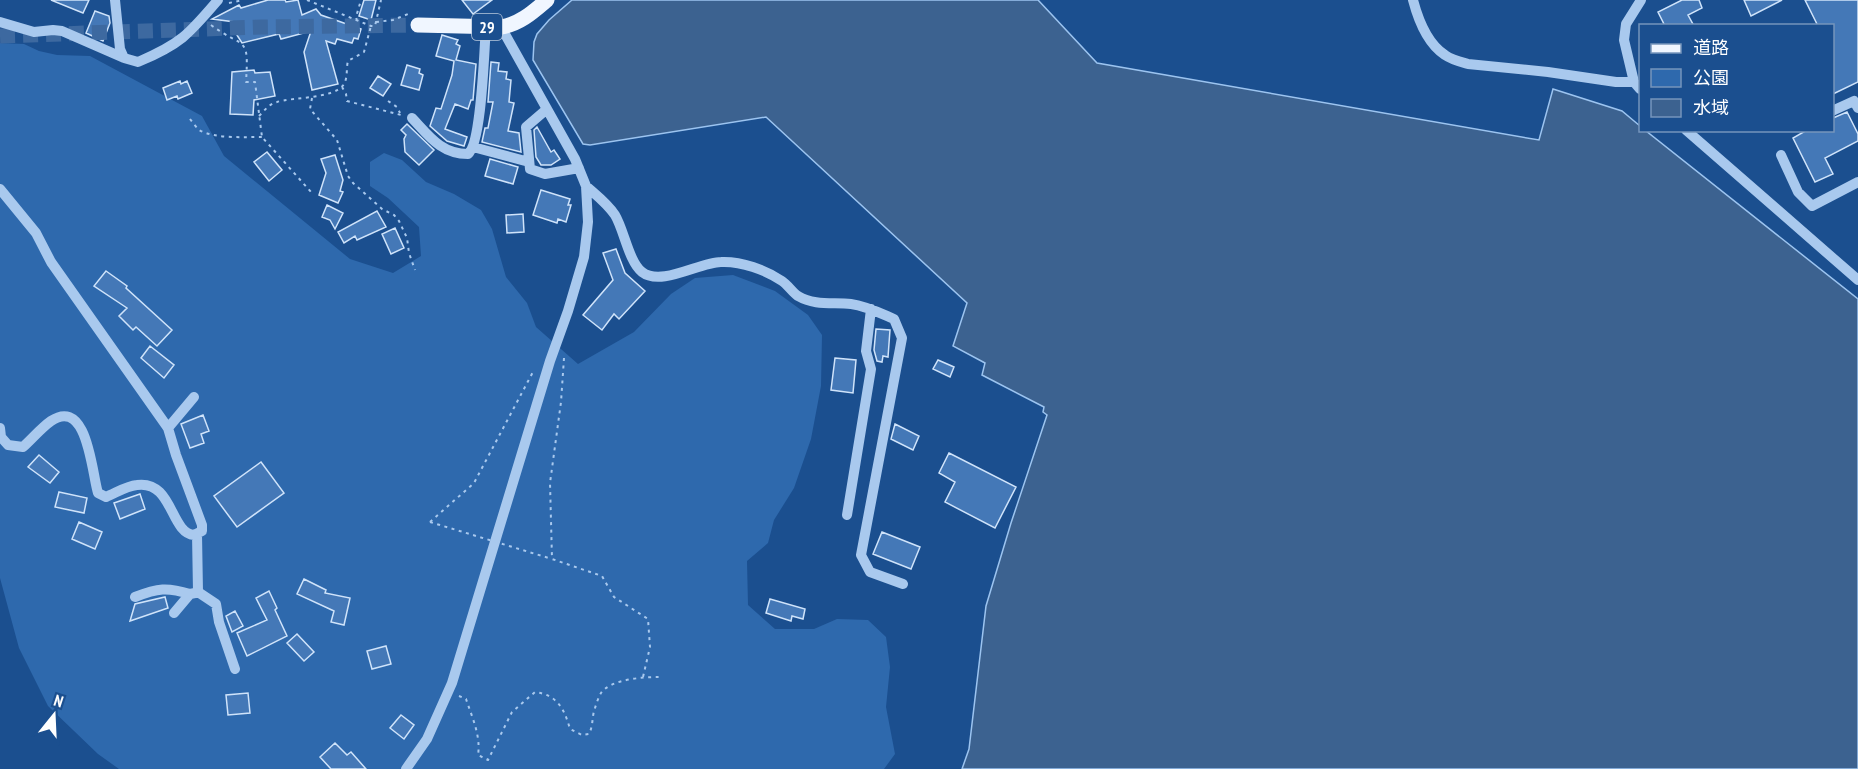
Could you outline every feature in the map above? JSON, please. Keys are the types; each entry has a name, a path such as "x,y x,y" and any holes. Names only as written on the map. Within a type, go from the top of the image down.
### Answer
{"main road":[{"name":"29","path":"418,25 494,27 510,25 525,18 546,0"}],"street":[{"path":"115,0 120,49 124,58"},
{"path":"1413,0 1423,28 1435,47 1444,55 1456,60 1468,64 1548,72 1637,85 1624,40 1631,15 1641,0"},
{"path":"0,22 34,32 62,31 138,62 176,45 221,3"},
{"path":"406,769 427,739 448,691 584,257 588,222 586,186 579,168 547,109 494,27"},
{"path":"412,118 442,149 458,154 468,154 473,147 477,132 494,27"},
{"path":"1834,111 1854,101 1858,108"},
{"path":"547,109 526,127 530,169 545,174 579,168"},
{"path":"1688,132 1858,280"},
{"path":"473,147 529,162"},
{"path":"1781,155 1798,192 1812,206 1858,182"},
{"path":"586,186 616,216 639,269 648,275 665,276 722,262 744,265 782,281 797,296 820,304 854,304 894,319 902,338 861,555 870,572 903,584"},
{"path":"0,189 36,233 51,262 168,428 202,525 202,531 198,534 194,593 174,613"},
{"path":"847,515 871,369 866,351 871,309"},
{"path":"168,428 194,398"},
{"path":"0,428 1,437 8,445 23,447 50,422 59,417 69,418 78,424 85,434 98,493 106,497 127,487 143,484 150,486 162,493 183,531 198,534"},
{"path":"135,597 153,589 172,588 194,593 216,604 219,622 235,669"}],"path":[{"path":"221,3 243,0"},
{"path":"307,0 371,26 375,26 381,0"},
{"path":"357,21 362,0"},
{"path":"210,25 242,42 248,55 246,82 255,82 262,137 311,192"},
{"path":"259,116 268,106 278,101 312,98 342,87 348,61 364,52 371,26"},
{"path":"342,87 347,101 402,115 397,107 388,101"},
{"path":"312,98 310,109 336,140 348,176 382,209 399,220 407,238 415,270"},
{"path":"190,119 198,129 204,132 230,137 262,137"},
{"path":"552,559 550,483 561,402 564,356"},
{"path":"538,363 474,483 430,522 602,576 614,597 648,619 650,647 644,677"},
{"path":"448,691 466,699 473,725 478,732 478,755 488,760 512,712 535,692 552,697 562,706 570,729 582,735 589,734 600,694 610,684 644,677 659,677"}],"green space":[{"path":"0,43 24,44 39,51 57,55 90,56 202,116 224,156 350,259 393,273 421,256 419,227 388,198 370,186 370,162 384,153 402,160 426,182 454,194 481,210 492,229 506,277 527,303 536,327 578,364 634,332 671,294 695,278 733,275 775,291 808,315 822,335 821,386 811,439 794,488 774,520 768,543 747,561 748,605 775,629 814,629 837,619 868,620 886,637 890,667 886,707 895,754 884,769 119,769 98,754 48,706 19,648 0,578"}],"water":[{"path":"572,0 1038,0 1097,63 1539,140 1553,89 1622,111 1639,125 1639,132 1647,132 1858,299 1858,769 962,769 969,749 986,606 1047,415 1043,412 1044,407 982,375 985,363 953,346 967,303 766,117 590,145 583,144 533,60 537,34"}],"building":[{"path":"51,0 89,0 83,13"},
{"path":"268,0 285,0 286,2 298,0 302,15 316,9 321,15 361,29 358,39 354,38 352,43 337,39 335,44 326,41 338,84 312,90 304,52 311,31 281,39 279,34 242,43 235,32 235,22 212,19 239,5 241,8"},
{"path":"364,0 376,0 371,20 359,16"},
{"path":"462,0 492,0 473,14"},
{"path":"1682,0 1699,0 1702,8 1688,15 1693,24 1664,24 1658,12"},
{"path":"1744,0 1782,0 1751,16"},
{"path":"1805,0 1858,0 1858,82 1834,94 1834,24 1817,24"},
{"path":"95,11 109,16 110,23 103,41 86,33"},
{"path":"442,35 458,40 456,44 460,46 456,60 476,64 473,100 468,109 455,104 445,129 467,137 464,146 447,141 430,126 436,108 441,109 454,61 436,56"},
{"path":"491,62 499,63 498,71 507,72 506,79 511,80 509,102 514,103 508,131 519,133 521,152 482,142 485,128 488,128 493,102 488,102"},
{"path":"407,65 420,69 419,73 423,75 419,90 401,85"},
{"path":"254,70 255,73 270,72 275,96 254,100 253,115 230,114 232,72"},
{"path":"378,76 391,84 383,96 370,88"},
{"path":"180,81 181,84 187,81 192,93 178,99 177,96 167,100 163,88"},
{"path":"1847,112 1858,134 1858,141 1825,158 1833,174 1815,182 1793,138 1804,132 1834,132 1834,118"},
{"path":"407,124 434,150 419,165 405,152 406,135 401,130"},
{"path":"537,127 551,152 554,150 560,159 551,165 541,165 536,157 534,130"},
{"path":"267,152 282,170 269,181 254,162"},
{"path":"335,155 343,180 340,191 343,192 338,203 319,195 326,173 321,159"},
{"path":"490,159 518,167 513,184 485,176"},
{"path":"541,190 570,199 568,205 571,205 566,222 558,219 557,223 533,215"},
{"path":"327,205 343,213 335,229 330,220 322,217"},
{"path":"377,211 386,227 357,240 355,236 344,243 338,232"},
{"path":"523,214 524,232 507,233 506,215"},
{"path":"395,228 404,248 391,254 382,234"},
{"path":"616,249 625,273 645,291 619,319 614,314 602,330 583,315 613,280 603,253"},
{"path":"106,271 127,286 126,288 172,330 157,346 136,327 133,330 119,316 127,308 94,286"},
{"path":"876,329 890,330 888,357 883,356 882,362 877,361 874,350"},
{"path":"150,346 174,365 164,378 141,358"},
{"path":"835,358 856,360 853,393 831,390"},
{"path":"938,360 954,367 950,377 933,369"},
{"path":"203,415 209,431 201,434 204,443 190,448 181,424"},
{"path":"895,424 919,436 913,450 891,439"},
{"path":"949,453 1016,487 995,528 945,502 955,482 939,473"},
{"path":"39,455 59,472 50,483 28,467"},
{"path":"261,462 284,493 237,527 214,496"},
{"path":"59,492 87,498 84,513 55,507"},
{"path":"140,494 145,509 120,519 114,503"},
{"path":"79,522 102,532 95,549 72,539"},
{"path":"882,532 920,547 911,569 873,554"},
{"path":"304,579 326,590 325,593 350,598 344,625 331,622 334,611 297,594"},
{"path":"269,591 287,636 247,656 237,633 267,620 256,598"},
{"path":"165,597 168,608 130,621 135,604"},
{"path":"770,599 805,609 803,619 792,616 791,621 766,613"},
{"path":"235,611 243,626 232,632 226,616"},
{"path":"297,634 314,652 304,661 287,643"},
{"path":"386,646 391,664 372,669 367,651"},
{"path":"248,693 250,713 228,715 226,695"},
{"path":"401,715 414,725 404,739 390,728"},
{"path":"335,743 347,755 351,752 366,769 331,769 320,757"}],"tunnel":[{"path":"0,36 262,27 418,25"}]}
